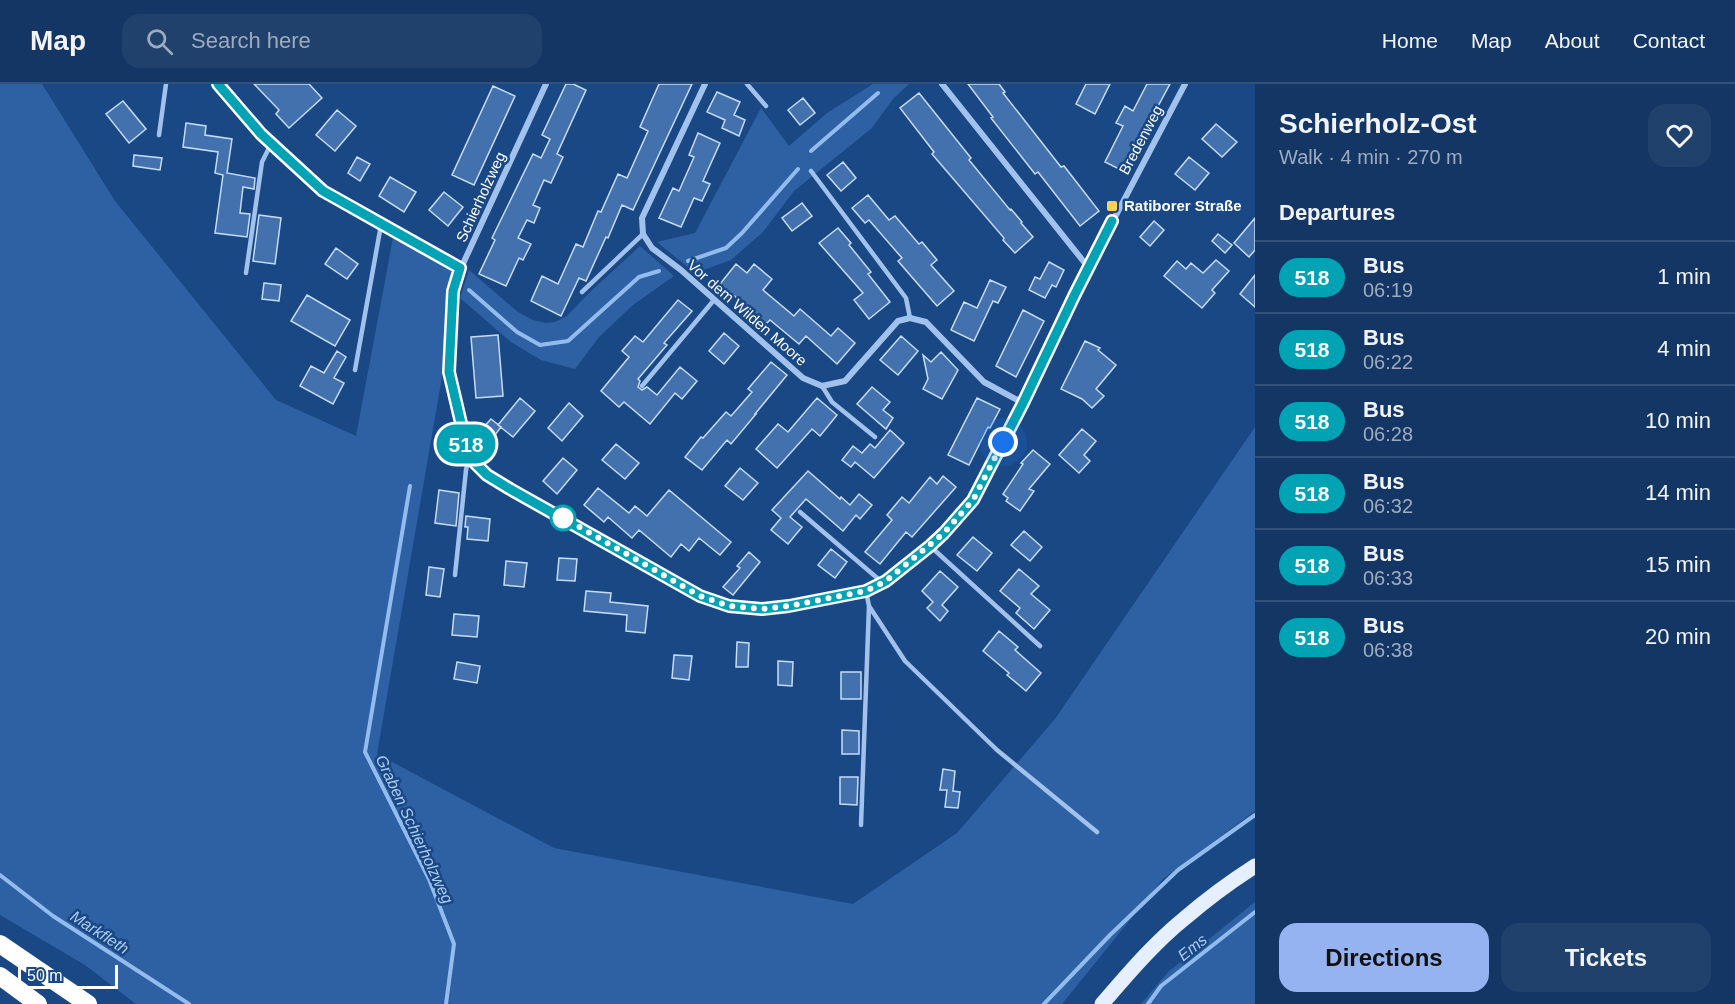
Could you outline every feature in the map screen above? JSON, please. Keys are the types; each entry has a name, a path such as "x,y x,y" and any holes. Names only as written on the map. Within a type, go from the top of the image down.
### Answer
{"highway":[{"path":"0,944 88,1004"},
{"path":"0,976 38,1004"}],"main road":[{"path":"1102,1004 1140,961 1183,919 1222,887 1255,866"}],"street":[{"path":"218,84 261,134 323,191 460,268"},
{"name":"Schierholzweg","path":"469,457 449,372 453,291 460,268 546,84"},
{"path":"643,234 642,218 705,84"},
{"path":"942,84 1088,267"},
{"name":"Bredenweg","path":"866,591 883,582 930,546 973,500 1023,403 1088,267 1185,84"},
{"name":"Vor dem Wilden Moore","path":"643,234 652,248 803,378 822,386"},
{"path":"822,386 845,381 898,321 910,318 926,322 984,382 1023,403"},
{"path":"469,457 487,475 700,596 729,606 762,609 866,591"}],"lane":[{"path":"159,135 166,84"},
{"path":"747,84 766,106"},
{"path":"246,273 262,162 271,144"},
{"path":"811,171 906,298 910,318"},
{"path":"355,370 381,225"},
{"path":"582,292 643,234"},
{"path":"642,386 714,300"},
{"path":"822,386 832,402 875,437"},
{"path":"455,575 469,457"},
{"path":"800,513 883,582"},
{"path":"930,546 1040,646"},
{"path":"861,825 869,606 866,591"},
{"path":"869,606 904,661 997,750 1097,832"}],"shaded area":[{"path":"0,84 42,84 115,201 276,400 356,436 393,238 456,271 448,290 443,371 377,754 554,848 853,904 957,833 1055,719 1255,427 1255,811 1163,879 1062,1004 136,1004 85,965 0,915"},
{"path":"873,84 909,84 893,99 872,128 794,191 763,232 731,260 695,273 657,242 695,233 761,108 789,146 827,113"},
{"path":"640,246 674,276 633,305 599,337 575,369 541,360 511,342 460,298 469,270 518,312 533,320 546,323 555,322 567,316"},
{"path":"1255,902 1255,1004 1141,1004 1168,972"}],"building":[{"path":"254,84 309,84 322,98 289,128 276,114 279,110"},
{"path":"566,84 573,84 586,90 557,154 563,157 551,183 544,180 533,205 540,208 534,223 527,220 518,238 531,244 523,260 519,258 506,286 479,274 495,240 492,238 533,154 541,158 550,139 542,135"},
{"path":"659,84 692,84 633,210 622,205 586,281 579,278 561,316 531,301 542,276 558,284 576,244 583,247 598,211 601,212 618,174 627,178 648,131 640,127"},
{"path":"968,84 999,84 1005,92 1003,93 1061,167 1064,166 1099,211 1080,226 1038,172 1035,174 991,118 993,117"},
{"path":"1086,84 1110,84 1095,114 1076,104"},
{"path":"1147,84 1170,84 1123,171 1105,162 1123,126 1116,123 1125,106 1133,111"},
{"path":"493,86 515,96 474,185 452,175"},
{"path":"717,92 740,102 734,115 745,120 739,136 722,128 725,120 707,112"},
{"path":"919,93 971,158 969,160 1033,237 1015,253 932,154 934,152 900,108"},
{"path":"803,98 815,113 800,125 788,110"},
{"path":"123,101 146,129 129,143 106,114"},
{"path":"337,110 356,126 335,151 316,135"},
{"path":"186,123 206,126 205,135 232,139 227,173 255,178 254,189 243,187 240,213 250,214 247,237 215,233 223,175 215,173 218,152 183,147"},
{"path":"1216,124 1237,142 1222,157 1202,139"},
{"path":"698,133 720,143 703,181 710,184 702,201 694,198 681,227 659,218 673,188 679,191 694,157 689,155"},
{"path":"134,155 162,158 160,170 133,166"},
{"path":"357,157 370,164 360,181 348,173"},
{"path":"1189,157 1209,173 1195,190 1175,174"},
{"path":"843,162 856,178 841,191 827,175"},
{"path":"390,177 416,192 404,212 379,196"},
{"path":"444,192 463,207 448,226 429,210"},
{"path":"868,195 889,220 895,216 919,244 922,242 937,260 931,265 954,291 937,306 898,261 902,258 869,220 865,223 852,208"},
{"path":"802,203 812,216 792,231 782,218"},
{"path":"259,215 281,218 275,264 253,261"},
{"path":"1255,218 1255,250 1249,257 1234,243"},
{"path":"1154,221 1164,230 1150,246 1140,237"},
{"path":"838,228 851,243 849,245 871,272 868,274 890,302 869,319 854,300 863,293 819,243"},
{"path":"1218,234 1232,245 1225,253 1212,241"},
{"path":"336,248 358,264 347,279 325,264"},
{"path":"1216,260 1229,271 1212,290 1215,293 1202,308 1164,276 1177,261 1186,269 1191,263 1203,273"},
{"path":"1049,262 1064,270 1056,287 1052,285 1045,298 1029,290 1035,277 1040,279"},
{"path":"736,264 747,273 754,264 772,279 763,290 794,316 800,309 831,336 838,328 855,343 837,364 806,336 799,344 770,320 763,327 745,312 749,308 720,284"},
{"path":"1255,275 1255,307 1240,294"},
{"path":"990,280 1006,287 998,303 993,301 974,341 951,330 964,302 977,308"},
{"path":"264,283 281,285 279,301 262,299"},
{"path":"307,295 350,320 335,346 291,321"},
{"path":"678,300 692,311 664,343 667,345 638,379 640,381 638,387 642,390 647,387 657,395 680,367 697,381 682,399 675,393 650,424 624,402 619,407 601,391 629,357 622,351 635,336 643,342"},
{"path":"1023,310 1044,321 1016,377 996,366"},
{"path":"724,333 739,346 724,364 709,351"},
{"path":"498,335 503,396 476,398 471,337"},
{"path":"901,336 918,351 898,375 880,360"},
{"path":"1085,341 1100,348 1098,350 1116,365 1096,389 1104,396 1092,408 1082,399 1061,389"},
{"path":"337,351 346,357 334,378 344,383 333,404 300,386 311,366 324,373"},
{"path":"941,352 958,370 942,399 923,389 928,379 923,355 931,362"},
{"path":"771,362 787,375 731,444 727,440 702,470 685,457 726,412 731,416 752,392 748,389"},
{"path":"872,387 890,402 883,410 893,418 886,429 857,404"},
{"path":"520,398 535,411 513,437 498,425"},
{"path":"817,398 837,415 820,436 812,429 777,468 756,449 778,424 788,432"},
{"path":"977,398 1000,409 969,465 948,455"},
{"path":"569,403 583,416 562,441 548,428"},
{"path":"491,419 501,427 492,439 481,430"},
{"path":"1082,429 1096,441 1084,455 1090,461 1079,473 1059,455"},
{"path":"890,430 904,443 874,478 855,462 851,467 842,460 853,446 862,453 870,444 875,448"},
{"path":"616,444 639,463 625,479 602,460"},
{"path":"1033,450 1050,464 1029,489 1034,491 1020,511 1006,501 1008,498 1003,494 1023,464 1021,463"},
{"path":"563,458 577,470 557,494 543,481"},
{"path":"740,468 758,483 743,500 725,486"},
{"path":"808,471 850,505 859,494 872,505 860,519 856,515 843,531 806,499 790,517 802,527 788,544 771,530 781,518 772,510"},
{"path":"943,476 956,487 912,537 906,532 880,564 865,552 892,520 887,515 902,497 909,503 930,477 937,484"},
{"path":"598,488 629,513 635,506 647,516 669,490 731,542 720,555 699,538 689,551 681,544 671,557 639,530 632,538 608,517 604,522 584,505"},
{"path":"439,490 459,493 456,526 435,523"},
{"path":"466,516 490,519 488,541 467,539"},
{"path":"1024,531 1042,547 1030,561 1011,545"},
{"path":"973,537 992,553 977,571 957,555"},
{"path":"831,549 847,562 835,578 818,565"},
{"path":"749,552 760,562 733,595 723,587 740,568 737,566"},
{"path":"559,558 577,559 575,581 557,580"},
{"path":"506,561 527,563 524,587 504,585"},
{"path":"429,567 444,569 440,597 426,595"},
{"path":"1019,569 1039,586 1031,594 1050,610 1034,629 1016,613 1020,608 1000,591"},
{"path":"940,571 958,587 942,605 948,611 940,621 927,608 933,602 922,591"},
{"path":"586,591 611,593 610,602 648,606 645,633 626,631 627,615 584,611"},
{"path":"454,614 479,616 477,637 452,635"},
{"path":"999,631 1018,647 1015,650 1041,673 1026,691 983,651"},
{"path":"737,642 749,643 748,667 736,667"},
{"path":"674,655 692,656 689,680 672,678"},
{"path":"778,661 793,662 792,686 778,685"},
{"path":"457,662 480,666 477,683 454,679"},
{"path":"841,672 861,672 861,699 841,699"},
{"path":"842,730 859,731 859,754 842,754"},
{"path":"943,769 955,771 953,791 960,792 958,808 945,807 947,790 940,790"},
{"path":"840,777 858,777 857,805 840,804"}],"waterway":[{"name":"Graben Schierholzweg","path":"811,151 878,93"},
{"name":"Graben Schierholzweg","path":"688,261 726,248 798,169"},
{"name":"Graben Schierholzweg","path":"469,290 517,332 540,345 568,341 639,277 659,271"},
{"name":"Graben Schierholzweg","path":"410,486 365,752 429,879 454,944 446,1004"},
{"path":"1044,1004 1110,935 1178,870 1255,815"},
{"name":"Markfleth","path":"0,875 53,916 189,1004"},
{"name":"Ems","path":"1148,1004 1161,986 1255,912"}],"bus line":[{"name":"518","path":"218,84 261,134 323,191 460,268 453,291 449,372 469,457 487,475 510,489 700,596 729,606 762,609 866,591 886,581 944,533 973,500 1112,221"}],"place":[{"name":"Ratiborer Straße","path":"1112,206"}],"route":[{"path":"563,518 700,596 729,606 762,609 789,606 866,591 886,581 944,533 973,500 1003,442"}]}
